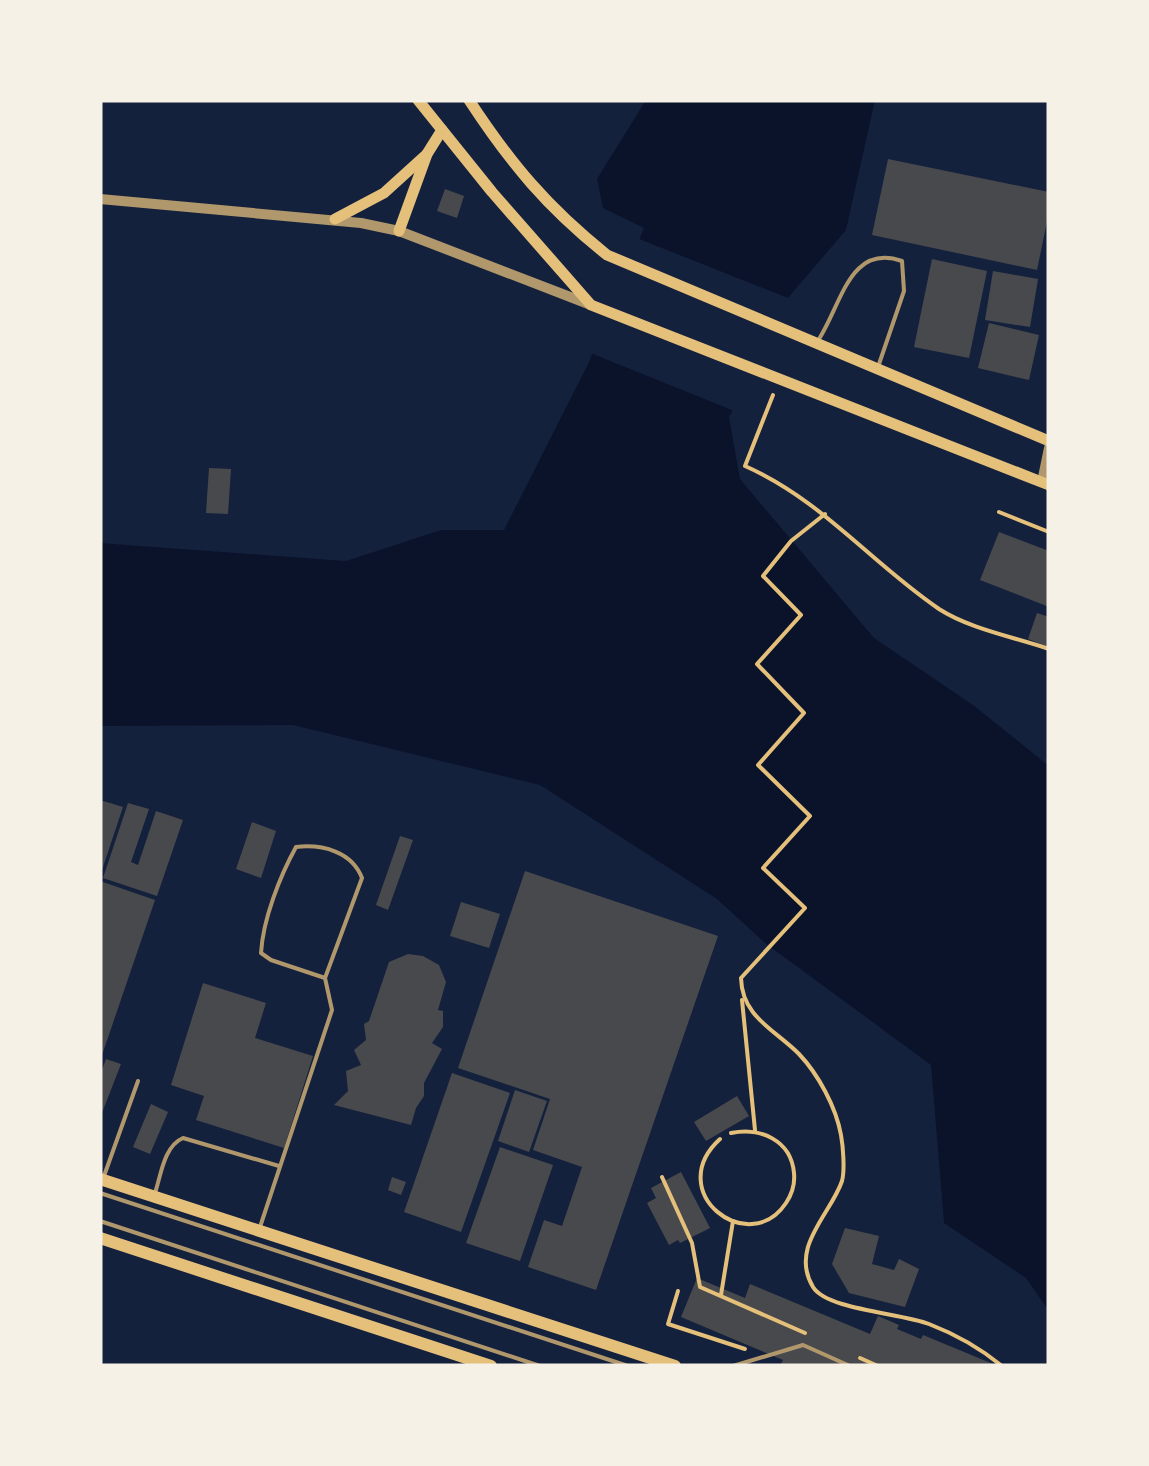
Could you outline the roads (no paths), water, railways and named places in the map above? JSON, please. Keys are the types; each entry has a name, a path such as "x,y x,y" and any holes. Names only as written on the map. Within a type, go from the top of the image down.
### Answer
{"main road":[{"path":"418,100 492,192 595,307 1046,484"},
{"path":"470,100 534,190 607,254 1049,444"},
{"path":"399,231 428,154 442,130"},
{"path":"335,219 384,193 428,154"},
{"path":"101,1184 154,1197 674,1366"},
{"path":"100,1238 491,1366"}],"street":[{"path":"100,199 335,219 399,231 595,307"},
{"path":"1046,484 1049,444"}],"lane":[{"path":"817,343 854,274 868,258 885,255 902,261 904,291 877,369"},
{"path":"258,1232 332,1010 325,978 362,878 357,864 340,854 315,845 296,847 267,924 261,953 325,978"},
{"path":"138,1081 101,1184 628,1366"},
{"path":"154,1197 169,1149 182,1138 279,1166"},
{"path":"100,1221 540,1366"},
{"path":"734,1366 803,1345 850,1366"}],"water":[{"path":"646,100 875,100 846,230 787,299 729,417 740,479 874,638 973,705 1049,766 1049,1311 1026,1278 944,1223 931,1065 765,943 717,899 540,785 293,725 100,726 100,543 346,561 441,530 504,530 588,364 644,228 603,208 597,179"}]}
